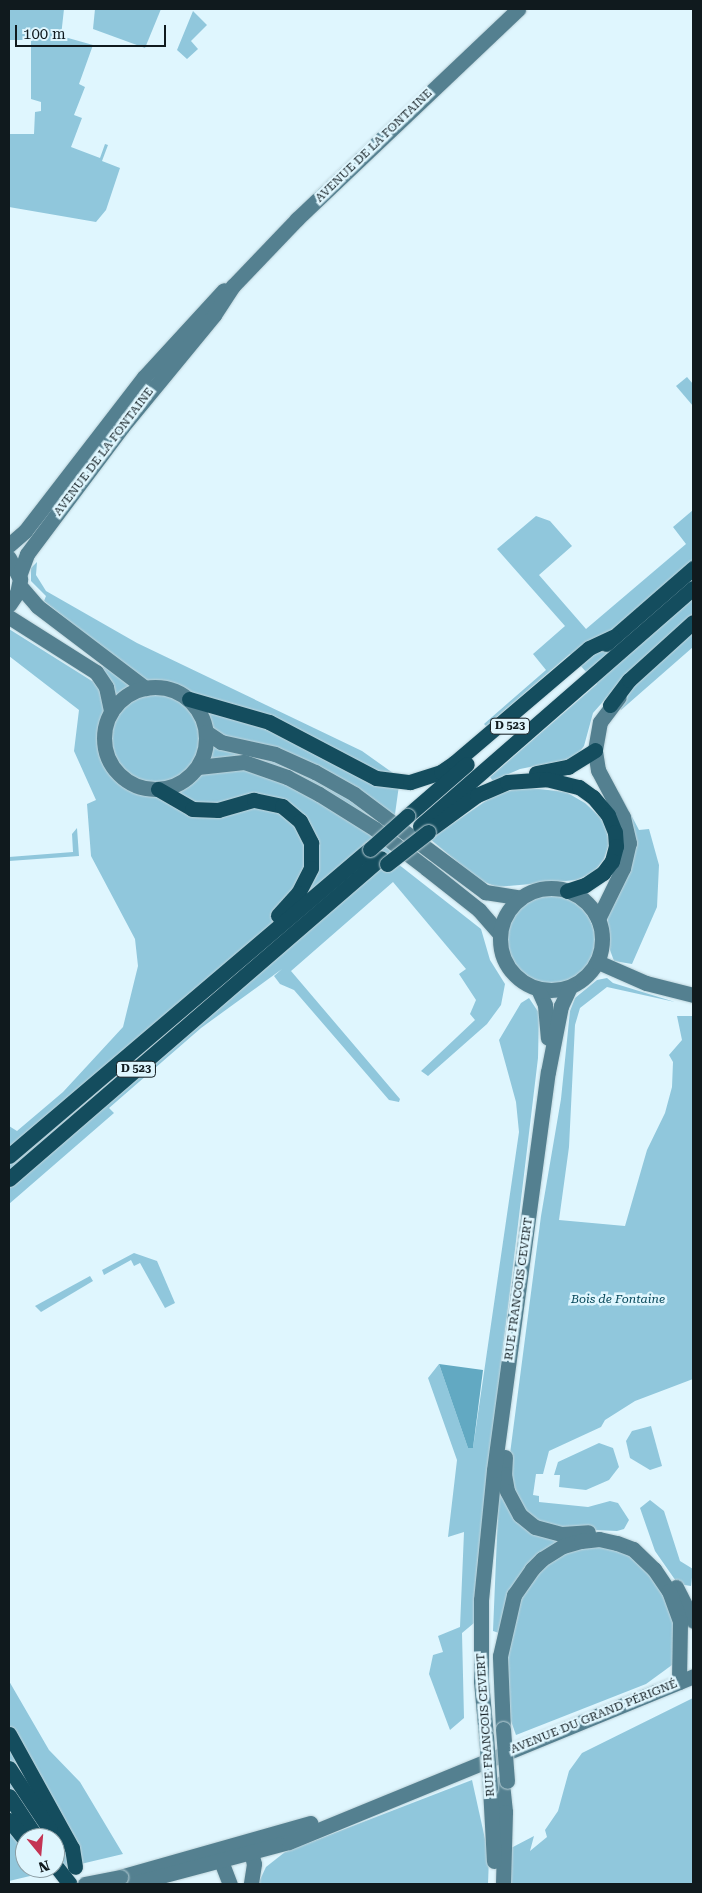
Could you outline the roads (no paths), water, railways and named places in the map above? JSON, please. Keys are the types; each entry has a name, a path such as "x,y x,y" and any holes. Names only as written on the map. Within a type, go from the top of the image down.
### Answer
{"highway":[{"name":"D 523","path":"9,1179 358,879 379,857 407,816 693,568"},
{"name":"D 523","path":"424,829 693,588"},
{"path":"610,705 629,680 693,622"},
{"path":"188,699 269,722 376,778 410,782 441,772 454,763 589,648 613,637"},
{"path":"379,857 493,786 521,779 531,774 568,767 595,750"},
{"path":"521,779 546,779 579,787 593,797 608,815 615,832 612,860 603,873 585,885 567,891"},
{"path":"158,789 192,809 204,811 218,810 254,800 269,802 292,812 307,831 312,856 305,882 233,963"},
{"name":"D 523","path":"9,1156 233,963 379,857"},
{"path":"9,1734 72,1848 75,1867"},
{"path":"9,1768 87,1884"},
{"path":"9,1796 30,1828"}],"street":[{"name":"AVENUE DE LA FONTAINE","path":"9,545 25,531 144,377 206,308 233,286 297,219 518,9"},
{"name":"AVENUE DE LA FONTAINE","path":"9,606 27,554 122,427 214,315 233,286"},
{"path":"9,558 19,581 37,606 145,688"},
{"path":"9,617 96,672 106,687 111,711 104,742 116,771 135,786 158,789 180,782 198,766 205,750 206,732 203,720 188,699 175,691 145,688 120,700 111,711"},
{"path":"598,919 623,868 629,843 623,818 598,770 595,750 600,722 610,705 693,630"},
{"path":"206,732 221,742 293,761 331,781 354,794 471,884 485,892 521,898"},
{"path":"198,766 230,760 244,762 287,777 319,794 375,828 479,910 500,934"},
{"path":"543,889 567,891 586,902 598,919 603,936 598,962 586,977 570,987 538,989 523,982 508,968 500,948 500,934 504,918 521,898 543,889"},
{"path":"598,962 646,983 693,995"},
{"name":"RUE FRANCOIS CEVERT","path":"495,1732 491,1630 491,1506 548,1072 560,1006 570,987"},
{"name":"RUE FRANCOIS CEVERT","path":"538,989 547,1018 548,1072"},
{"path":"505,1391 508,1423 504,1474 507,1491 520,1515 535,1527 553,1532 610,1534 642,1547 662,1564 693,1621"},
{"path":"500,1784 495,1732 500,1656 514,1595 532,1569 542,1559 563,1546 581,1541 617,1543 633,1550 654,1569 669,1591 680,1622 679,1682"},
{"name":"AVENUE DU GRAND PÉRIGNÉ","path":"87,1884 125,1880 221,1861 289,1842 693,1676"},
{"name":"RUE FRANCOIS CEVERT","path":"500,1784 505,1798 503,1884"},
{"name":"RUE FRANCOIS CEVERT","path":"494,1884 500,1784"},
{"name":"AVENUE DU GRAND PÉRIGNÉ","path":"125,1880 357,1813"},
{"path":"251,1852 254,1864 251,1884"},
{"path":"221,1861 230,1884"}],"park label":[{"name":"Bois de Fontaine","path":"618,1300"}]}
